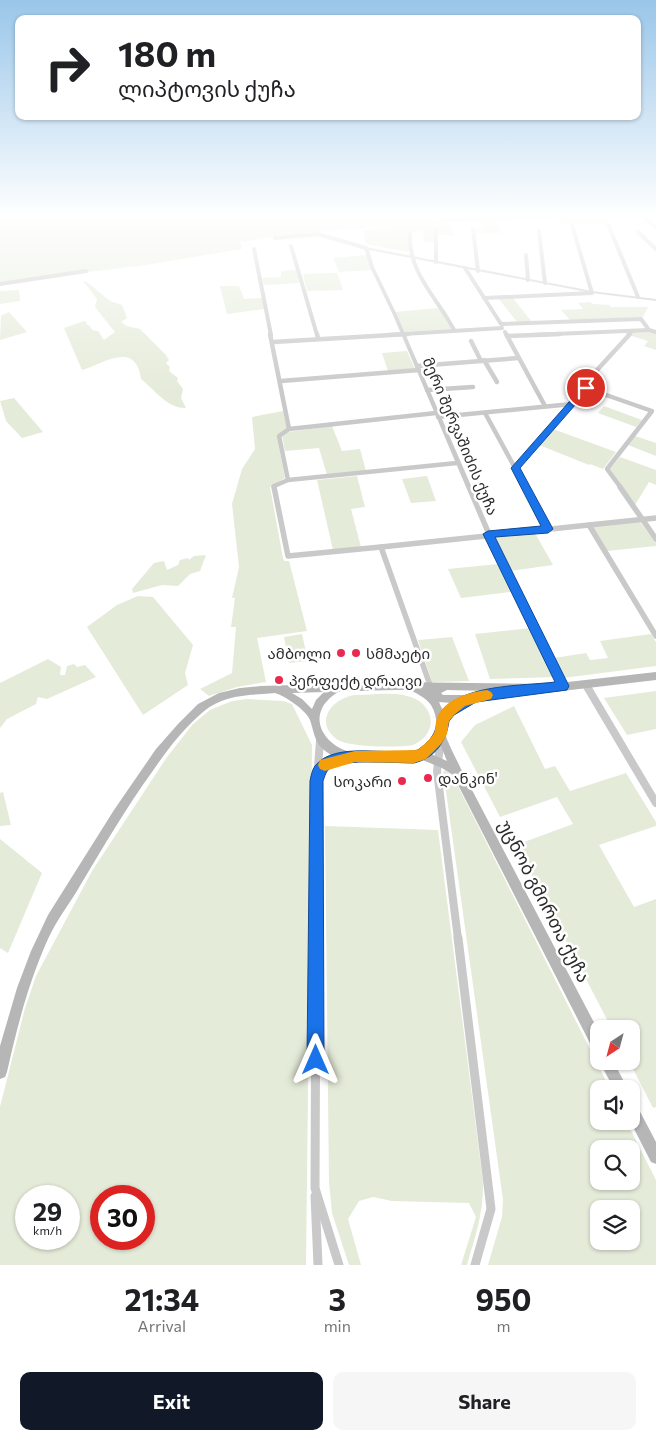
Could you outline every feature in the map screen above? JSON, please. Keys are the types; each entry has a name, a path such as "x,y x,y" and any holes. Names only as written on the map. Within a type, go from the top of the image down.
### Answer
{"main road":[{"path":"448,685 436,691 441,699 476,697 656,676"},
{"path":"264,691 342,686 408,685 549,688"},
{"path":"0,1072 15,1008 42,936 105,832 155,761 182,726 199,708 219,697 243,691 280,692 292,696 304,705 314,718 320,740 326,746 343,755 414,757 422,755 433,745 441,734 442,722 439,708 434,700 425,693 408,685"},
{"path":"314,718 320,702 326,695 342,686"},
{"path":"442,722 450,711 461,702 476,697"},
{"name":"უცნობ გმირთა ქუჩა","path":"441,734 457,772 590,1029"},
{"path":"422,755 457,772"},
{"path":"640,1126 656,1157"}],"street":[{"path":"0,284 66,274"},
{"path":"259,274 290,430"},
{"path":"299,274 318,338"},
{"name":"მერი შერვაშიძის ქუჩა","path":"375,274 418,368 488,534 563,686"},
{"path":"419,274 454,330"},
{"path":"469,274 502,326 545,406"},
{"path":"495,274 592,292 656,300"},
{"path":"528,274 528,280"},
{"path":"544,274 545,283"},
{"path":"587,274 592,292"},
{"path":"629,274 638,297"},
{"path":"484,298 591,294 592,292"},
{"path":"273,342 502,326 641,319 649,330"},
{"path":"507,336 649,330 656,332"},
{"path":"587,381 632,331"},
{"path":"471,341 497,382"},
{"path":"281,381 518,358"},
{"path":"427,390 473,387"},
{"path":"516,468 586,388 652,411 607,469 656,539"},
{"path":"288,480 279,436 290,430 572,404"},
{"path":"484,413 548,529"},
{"path":"457,463 279,482 274,486 288,556 656,518"},
{"path":"589,525 656,636"},
{"path":"381,547 430,685"},
{"path":"586,685 656,803"},
{"path":"441,734 437,762 491,1209 475,1265"},
{"path":"318,1265 315,1188 317,781 320,740"},
{"path":"317,781 322,766 355,756"},
{"path":"315,1188 339,1265"}],"green space":[{"path":"0,274 72,274 0,283"},
{"path":"281,274 298,274 299,283 264,285 262,278 281,277"},
{"path":"303,274 337,274 343,290 307,291"},
{"path":"83,281 87,282 110,301 122,305 127,318 121,322 127,326 140,329 166,355 169,360 166,363 170,367 169,371 178,378 177,381 183,389 181,398 186,408 173,405 162,398 141,379 138,367 133,360 126,357 109,359 82,370 64,328 84,321 87,322 86,324 92,330 98,331 104,340 115,332 95,307 97,299"},
{"path":"220,286 239,286 244,299 263,298 264,309 227,314"},
{"path":"19,290 20,301 0,304 0,291"},
{"path":"498,298 513,298 532,322 518,323"},
{"path":"590,302 593,304 610,305 611,307 648,307 643,317 570,320 561,310 583,309 578,303"},
{"path":"439,308 451,329 403,332 395,312"},
{"path":"9,312 27,332 0,340 1,316"},
{"path":"649,331 656,333 656,350 644,346 648,341 629,335 633,332"},
{"path":"407,351 415,369 388,371 382,353"},
{"path":"14,398 43,432 22,438 6,421 0,401"},
{"path":"604,406 642,420 636,427 598,413"},
{"path":"283,411 287,429 277,436 285,478 270,487 283,558 284,561 289,561 307,631 257,638 266,682 237,687 209,696 200,689 232,673 236,627 231,627 235,598 232,598 239,567 232,504 242,469 255,449 252,417"},
{"path":"332,426 342,451 360,449 366,471 327,475 319,448 285,451 282,435 288,432"},
{"path":"553,429 616,452 603,469 589,465 539,445"},
{"path":"635,436 656,443 656,456 628,445"},
{"path":"620,457 656,470 656,485 649,482 635,505 609,470"},
{"path":"357,476 365,507 351,509 361,547 333,550 317,480"},
{"path":"427,476 436,501 411,503 402,479"},
{"path":"640,522 656,543 656,546 607,551 593,527"},
{"path":"535,533 553,565 510,571 492,536"},
{"path":"206,555 200,571 190,574 178,586 162,585 133,593 132,589 154,563 164,561 167,570 178,565 180,560 188,558 189,560 194,556"},
{"path":"498,564 511,592 461,598 448,569"},
{"path":"138,596 153,597 193,645 185,673 188,685 143,715 87,627 117,605"},
{"path":"530,628 555,677 490,679 475,634"},
{"path":"302,634 308,661 289,663 284,637"},
{"path":"651,634 656,642 656,666 563,678 554,658 586,653 590,660 608,658 600,641"},
{"path":"452,637 469,681 432,682 418,640"},
{"path":"48,659 61,667 60,675 65,675 67,666 74,664 77,667 85,665 96,677 47,699 38,697 36,704 7,719 0,728 0,683"},
{"path":"656,691 656,729 627,735 604,698"},
{"path":"395,694 414,698 422,703 428,711 431,723 430,728 425,737 413,745 406,746 363,745 338,740 327,726 326,719 328,713 338,701 354,695"},
{"path":"247,699 283,701 292,704 312,745 306,1265 0,1265 0,1107 25,1008 36,976 92,871 167,757 193,724 210,710 232,701"},
{"path":"514,706 545,769 555,766 570,791 626,773 656,822 656,826 599,845 634,907 656,899 656,1107 653,1108 634,1070 640,1070 640,1020 607,1020 516,845 573,824 557,797 500,817 461,742 475,725"},
{"path":"445,770 453,776 590,1049 590,1070 600,1070 605,1080 590,1080 590,1130 631,1130 636,1140 590,1140 590,1190 640,1190 640,1149 656,1180 656,1265 488,1265 502,1217 503,1200 443,772"},
{"path":"3,792 11,825 0,826 0,793"},
{"path":"325,826 438,830 483,1182 480,1214 467,1265 461,1265 476,1217 469,1203 392,1201 373,1197 359,1201 348,1219 361,1265 349,1265 332,1213 329,1182"},
{"path":"0,839 42,873 8,953 0,948"}],"slow traffic":[{"path":"325,765 355,756 414,757 422,755 438,739 441,734 443,719 450,711 461,702 487,695"}],"place":[{"name":"ამბოლი","path":"341,653"},
{"name":"სმმაეტი","path":"356,653"},
{"name":"პერფექტ დრაივი","path":"279,680"},
{"name":"დანკინ'","path":"428,778"},
{"name":"სოკარი","path":"402,781"}],"route":[{"path":"316,1060 317,781 319,771 322,766 328,763 355,756 414,757 422,755 429,750 441,734 443,719 465,700 563,686 488,534 548,529 516,468 586,388"}]}
